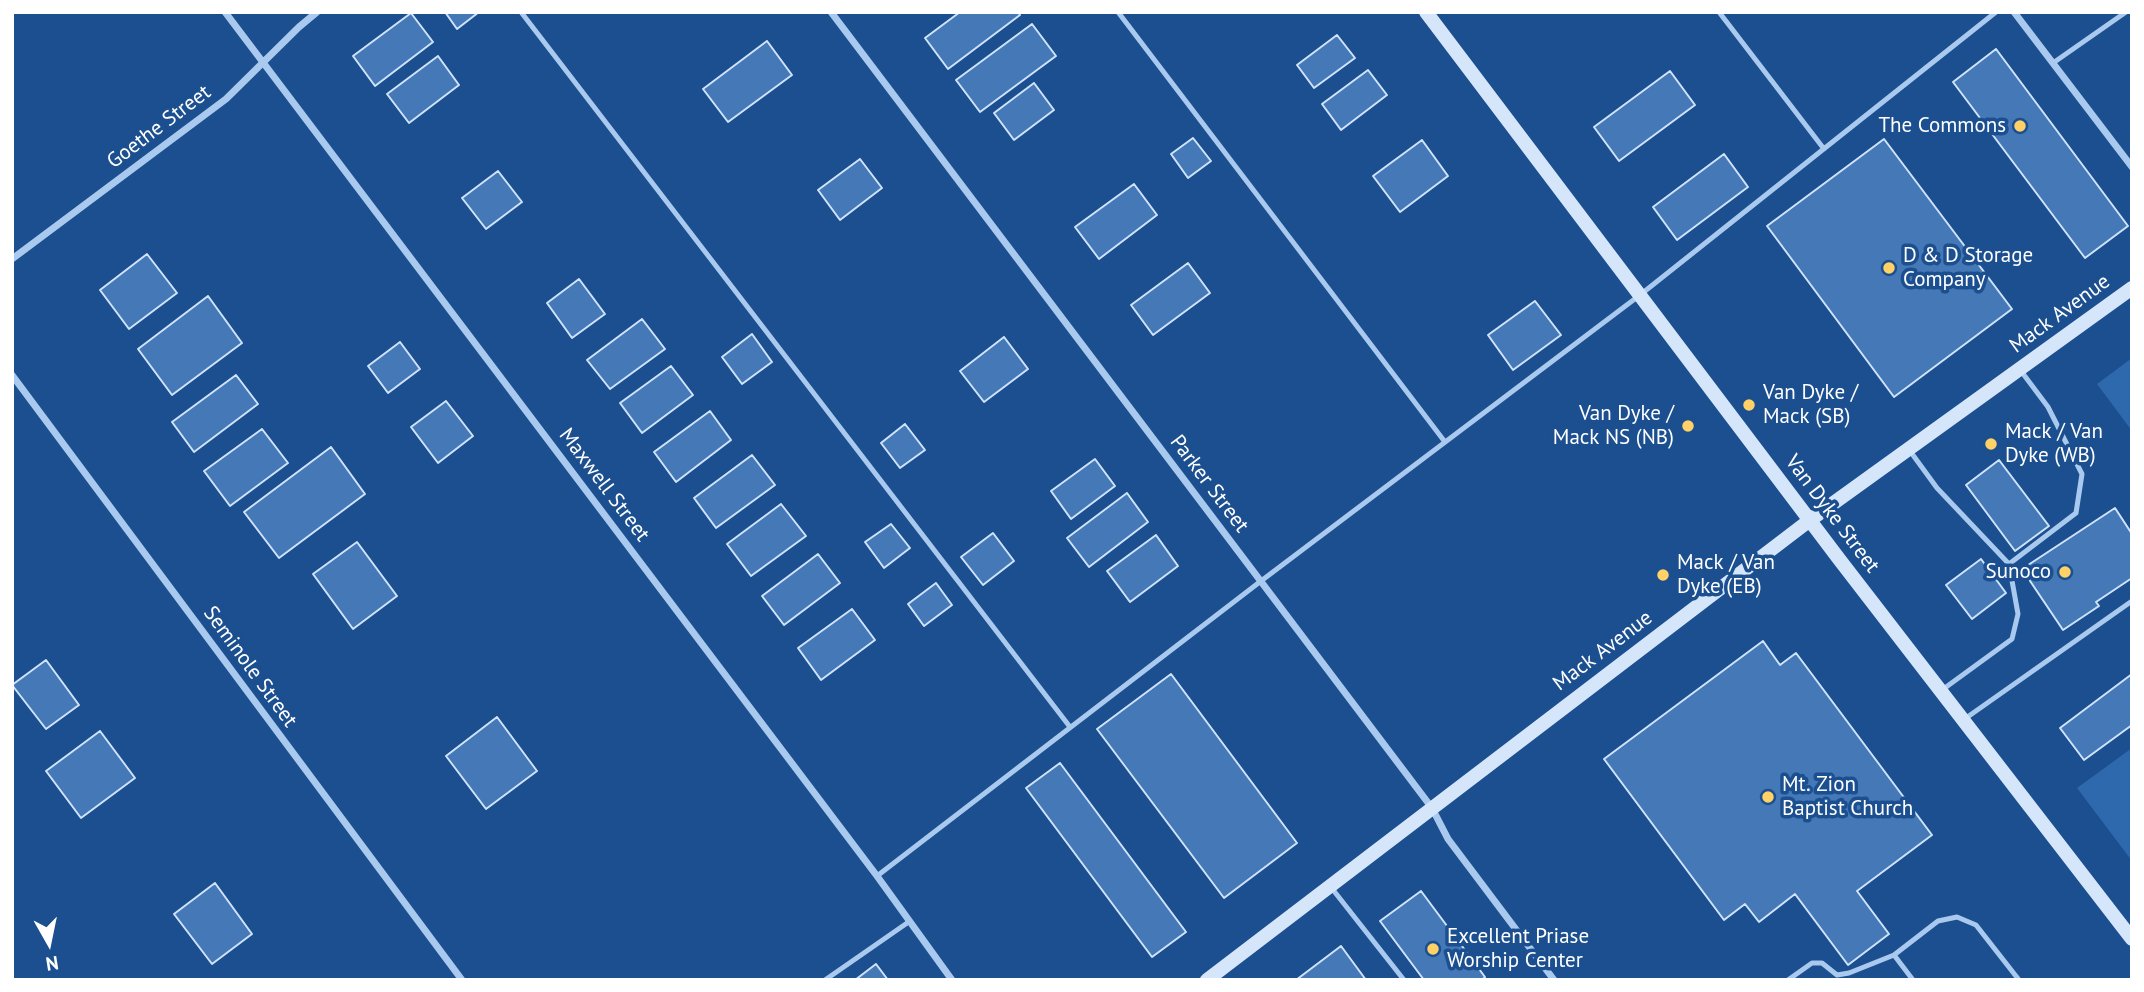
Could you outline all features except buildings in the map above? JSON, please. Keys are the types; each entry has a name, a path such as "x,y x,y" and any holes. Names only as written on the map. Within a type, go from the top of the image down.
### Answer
{"main road":[{"name":"Van Dyke Street","path":"1426,12 1810,520 2132,939"},
{"name":"Mack Avenue","path":"1207,980 1810,520 2132,288"}],"street":[{"name":"Maxwell Street","path":"225,12 877,876 952,980"},
{"name":"Goethe Street","path":"12,259 226,99 317,12"},
{"name":"Parker Street","path":"831,12 1432,807 1448,839 1554,980"},
{"path":"2014,12 2132,167"},
{"name":"Seminole Street","path":"12,374 462,980"}],"lane":[{"path":"521,12 1070,727"},
{"path":"1118,12 1445,442"},
{"path":"1719,12 1824,149"},
{"path":"877,876 1640,295 1996,12"},
{"path":"2053,64 2126,12"},
{"path":"2009,564 2076,513 2082,474 2048,407 2020,369"},
{"path":"1909,449 1937,488 2009,564 2018,614 2012,639 1941,690"},
{"path":"1964,720 2132,601"},
{"path":"1331,886 1404,980"},
{"path":"1788,980 1812,963 1822,963 1838,975 1849,973 1894,955 1938,921 1957,917 1976,925 2020,980"},
{"path":"825,980 910,921"},
{"path":"1894,955 1913,980"}],"shaded area":[{"path":"2132,358 2132,431 2097,384"},
{"path":"2132,748 2132,861 2077,788"}],"place":[{"name":"The Commons","path":"2020,126"},
{"name":"D & D Storage Company","path":"1889,268"},
{"name":"Van Dyke / Mack (SB)","path":"1749,405"},
{"name":"Van Dyke / Mack NS (NB)","path":"1688,426"},
{"name":"Mack / Van Dyke (WB)","path":"1991,444"},
{"name":"Sunoco","path":"2065,572"},
{"name":"Mack / Van Dyke (EB)","path":"1663,575"},
{"name":"Mt. Zion Baptist Church","path":"1768,797"},
{"name":"Excellent Priase Worship Center","path":"1433,949"}]}
